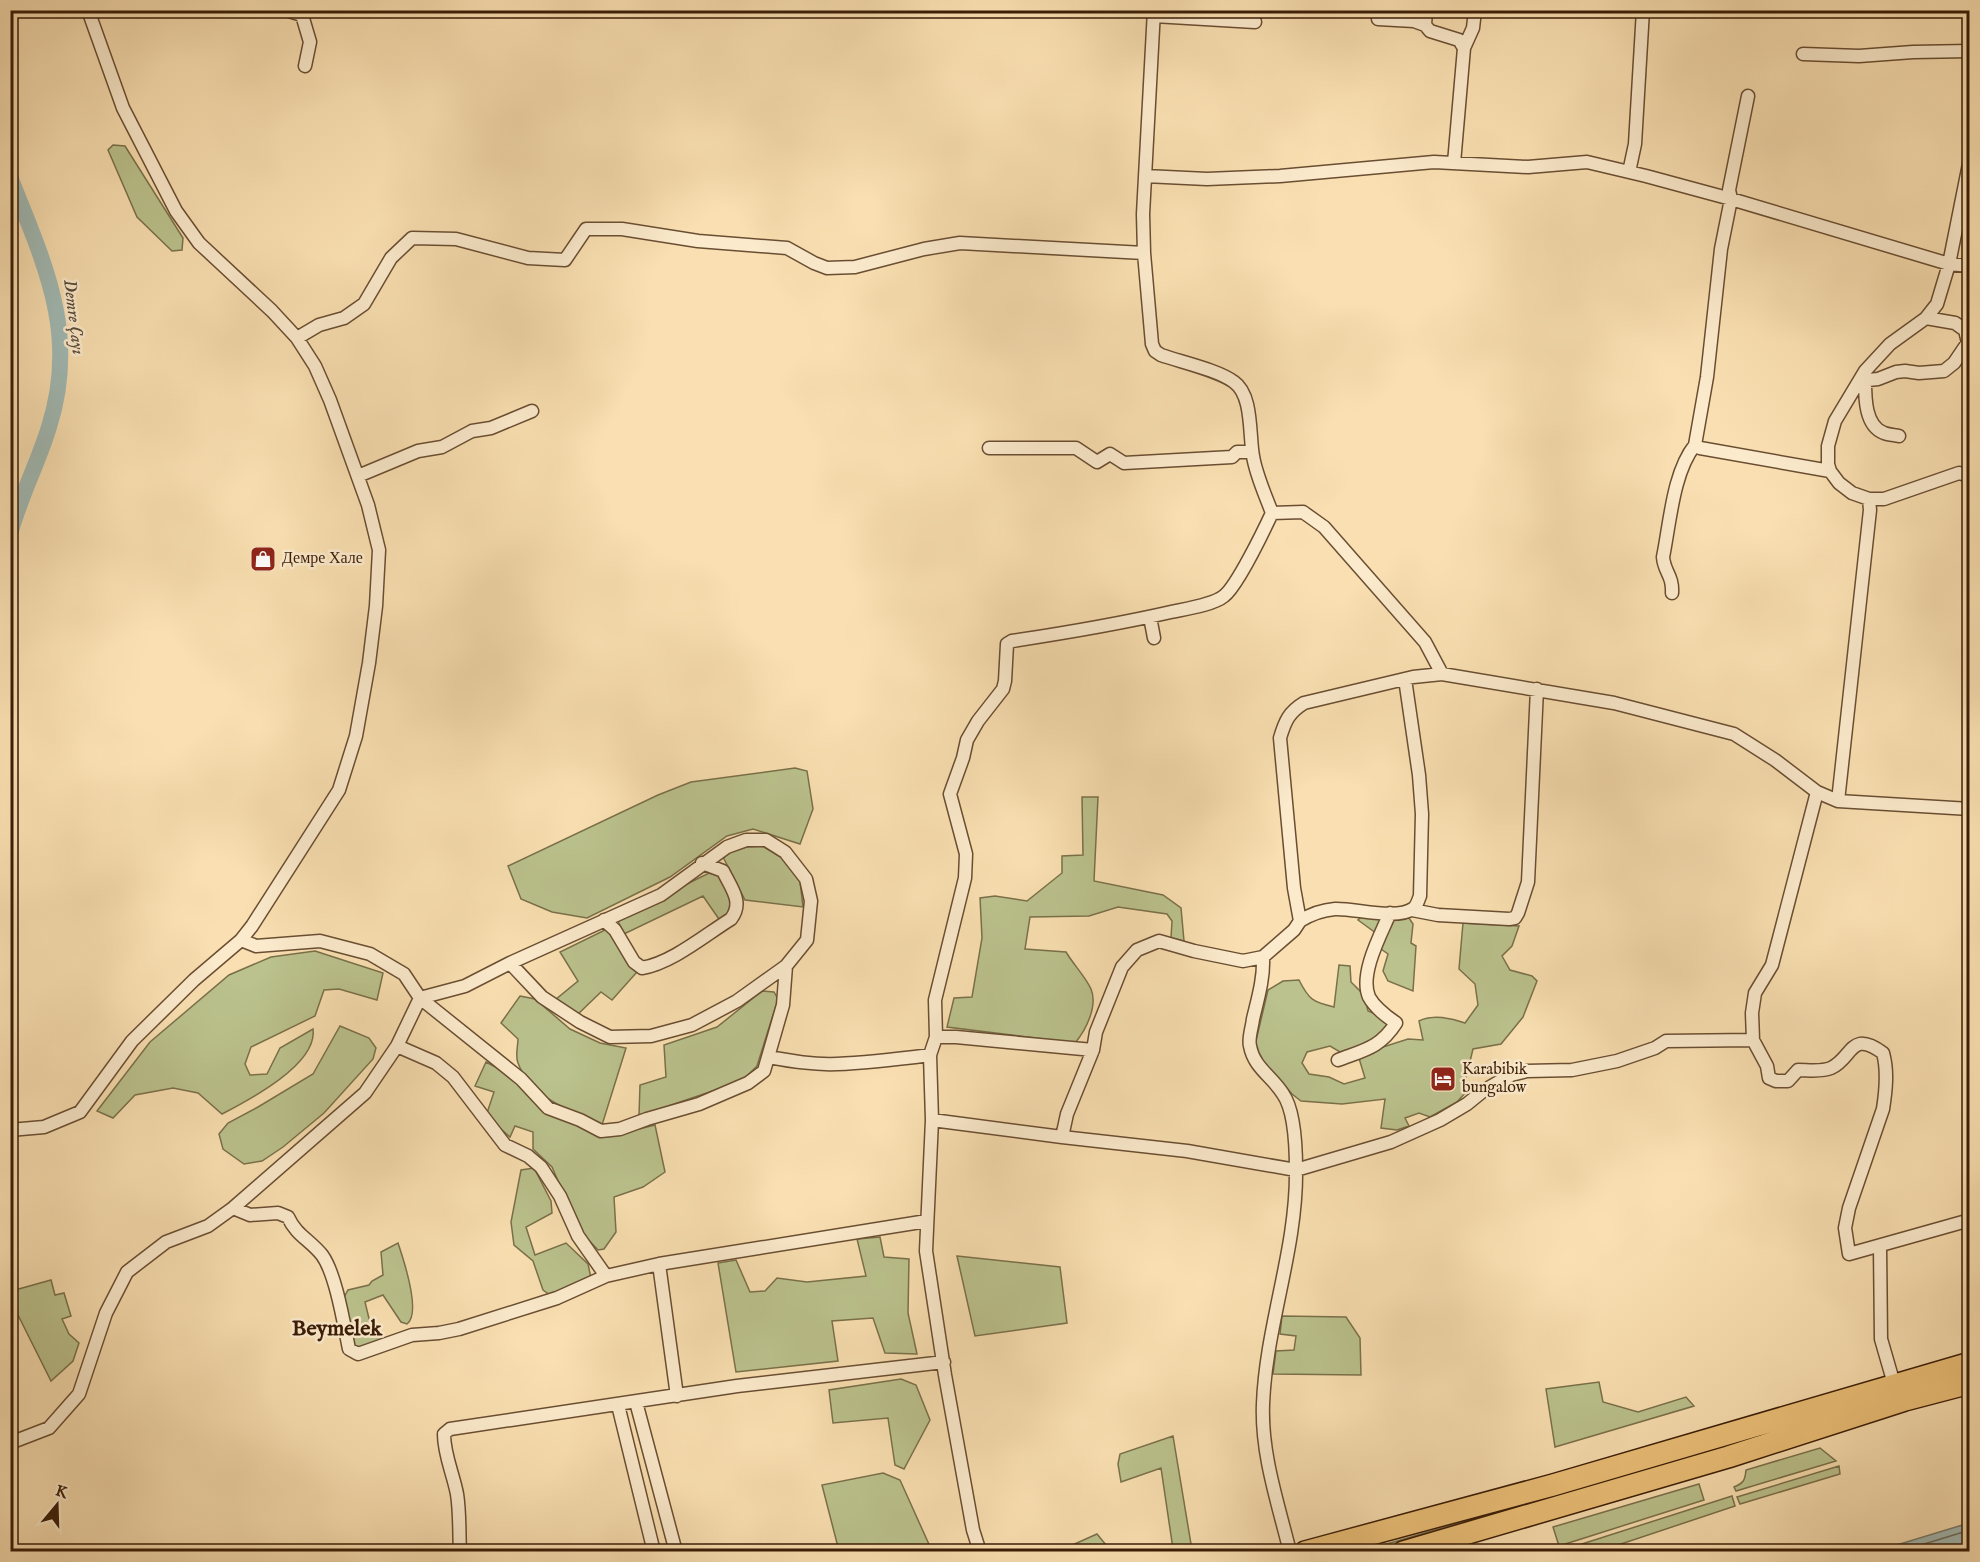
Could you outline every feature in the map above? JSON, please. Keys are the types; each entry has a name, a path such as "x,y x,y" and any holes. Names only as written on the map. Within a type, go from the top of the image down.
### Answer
{"highway":[{"path":"1305,1551 1553,1485 1970,1363"},
{"path":"1403,1551 1728,1457 1905,1400 1970,1383"}],"street":[{"path":"10,1130 44,1127 80,1112 132,1041 194,980 241,940 339,790 356,736 376,610 379,550 368,505 330,400 315,366 297,338 272,311 199,243 176,211 123,108 88,10"},
{"path":"286,10 302,15 310,42 306,66"},
{"path":"1425,25 1426,10"},
{"path":"1454,163 1464,48 1473,28 1475,10"},
{"path":"1629,172 1635,144 1643,10"},
{"path":"980,1551 973,1530 926,1251 932,1120 930,1055 936,1037 935,1000 965,878 966,854 950,794 967,741 1003,689 1007,644 1012,641 1150,617 1196,607 1222,598 1233,587 1272,513 1252,452 1247,407 1243,393 1236,382 1155,351 1152,344 1144,253 1144,176 1154,13 1255,22"},
{"path":"1378,19 1414,21 1425,25 1430,31 1460,40 1464,48"},
{"path":"1803,54 1859,56 1970,51"},
{"path":"1672,593 1672,581 1664,565 1663,557 1676,488 1684,462 1695,445 1707,377 1721,249 1731,199 1729,190 1748,96"},
{"path":"1970,159 1948,264 1937,304 1926,318 1890,344 1865,371 1862,381 1835,421 1828,446 1830,471 1839,483 1852,493 1869,499 1884,500 1959,473 1970,476"},
{"path":"1144,176 1207,179 1280,176 1405,165 1454,163 1540,167 1568,162 1587,162 1731,199 1948,264 1970,266"},
{"path":"297,338 319,325 344,318 364,304 391,258 412,238 456,239 528,258 565,260 586,229 622,229 698,241 788,248 814,264 827,268 855,267 924,249 960,243 1144,253"},
{"path":"1926,318 1955,323 1965,330 1969,341 1970,356"},
{"path":"1862,381 1878,379 1905,370 1919,374 1944,371 1954,363 1969,341"},
{"path":"1862,381 1868,415 1874,426 1883,433 1899,436"},
{"path":"358,476 418,451 442,447 472,431 491,428 532,411"},
{"path":"1695,445 1700,448 1830,471"},
{"path":"989,448 1076,448 1097,462 1110,454 1124,463 1232,457 1237,452 1252,452"},
{"path":"1838,801 1858,635 1870,510 1869,499"},
{"path":"1272,513 1303,512 1324,527 1425,642 1442,674"},
{"path":"1150,617 1154,639"},
{"path":"1300,921 1294,888 1280,738 1284,722 1292,711 1304,704 1405,679 1442,674 1614,704 1734,734 1775,760 1817,792 1838,801 1970,809"},
{"path":"1405,679 1422,814 1420,896 1417,905 1412,910"},
{"path":"1062,1137 1067,1114 1093,1050 1096,1032 1122,967 1137,950 1160,941 1243,961 1263,957 1294,930 1300,921 1322,911 1337,909 1390,913 1412,910 1438,915 1515,918 1528,882 1537,689"},
{"path":"1817,792 1772,965 1755,993 1752,1013 1753,1040 1767,1066 1769,1078 1776,1081 1788,1081 1798,1070 1829,1069 1839,1064 1852,1047 1860,1044 1876,1047 1883,1053 1886,1065 1886,1094 1849,1208 1845,1228 1849,1254 1970,1220"},
{"path":"10,1443 49,1428 79,1394 106,1313 127,1272 166,1242 208,1226 233,1208 365,1093 397,1046 420,998 465,986 510,963 661,895 702,863 727,847 746,840 766,840 785,852 806,879 811,901 807,940 786,966 737,1001 692,1025 651,1036 610,1037 580,1022 542,997 510,963"},
{"path":"604,920 615,930 634,962 642,968 667,959 731,919 737,912 738,901 723,871 702,863"},
{"path":"1970,865 1970,871"},
{"path":"1338,1060 1376,1046 1396,1023 1377,1008 1369,996 1366,977 1390,913"},
{"path":"241,940 256,946 320,941 370,954 405,974 420,998 521,1079 548,1108 601,1131 620,1129 699,1104 748,1083 764,1071 783,1005 786,966"},
{"path":"1263,957 1264,971 1249,1042 1257,1065 1283,1094 1290,1109 1296,1170 1289,1248 1270,1343 1263,1403 1263,1438 1290,1551"},
{"path":"936,1037 956,1036 1093,1050"},
{"path":"932,1120 1187,1151 1296,1170 1392,1142 1440,1120 1511,1075 1527,1071 1572,1070 1617,1061 1655,1048 1666,1041 1753,1040"},
{"path":"397,1046 436,1063 453,1077 505,1145 528,1156 541,1167 560,1196 578,1236 606,1276"},
{"path":"768,1057 836,1064 930,1055"},
{"path":"233,1208 250,1215 278,1213 288,1217 293,1228 322,1255 342,1310 349,1349 358,1354 412,1335 459,1329 557,1298 606,1276 659,1264 927,1221"},
{"path":"1880,1246 1881,1339 1893,1384"},
{"path":"659,1264 677,1395"},
{"path":"460,1551 457,1497 451,1466 444,1451 444,1434 450,1429 783,1380 944,1362"},
{"path":"636,1402 676,1551"},
{"path":"618,1405 654,1551"}],"green space":[{"path":"113,145 125,146 183,238 182,250 172,251 137,217 108,150"},
{"path":"795,768 807,771 813,809 800,844 753,829 727,836 670,877 587,918 552,912 521,899 508,866 658,795 691,782"},
{"path":"1082,797 1098,797 1094,881 1163,895 1181,908 1184,941 1171,938 1172,921 1167,914 1118,907 1089,916 1030,917 1025,949 1066,952 1091,989 1092,1010 1079,1038 1075,1043 947,1027 954,998 972,997 982,938 980,898 995,896 1027,901 1062,873 1062,856 1083,855"},
{"path":"762,846 782,858 800,881 803,907 745,900 722,855 747,847"},
{"path":"709,873 719,876 734,905 732,912 721,922 703,896 624,934 617,919"},
{"path":"1361,917 1409,918 1413,924 1411,943 1416,946 1413,991 1388,981 1383,971 1388,954 1381,949 1384,939 1358,920"},
{"path":"1463,923 1519,926 1512,946 1502,956 1510,970 1532,976 1537,981 1523,1017 1501,1044 1473,1049 1465,1082 1467,1091 1457,1102 1430,1117 1419,1113 1405,1118 1409,1126 1397,1130 1381,1128 1385,1099 1342,1104 1301,1101 1258,1056 1255,1045 1268,990 1283,981 1299,980 1312,999 1334,1007 1339,965 1350,966 1351,982 1364,995 1368,1011 1383,1017 1388,1023 1381,1036 1370,1044 1340,1052 1330,1046 1307,1052 1302,1063 1309,1074 1329,1077 1344,1084 1365,1078 1358,1055 1408,1039 1423,1040 1419,1021 1442,1017 1465,1023 1478,1005 1475,984 1459,969"},
{"path":"607,929 637,972 612,1000 601,992 577,1015 555,1000 578,981 560,952"},
{"path":"315,951 383,973 377,1000 339,989 324,990 315,1016 251,1047 245,1064 250,1075 267,1074 280,1048 313,1029 312,1042 305,1055 280,1079 222,1114 198,1093 173,1088 135,1095 113,1118 97,1111 150,1042 229,975 271,957"},
{"path":"762,991 774,992 778,999 757,1066 742,1081 639,1116 640,1085 666,1077 664,1045 717,1027"},
{"path":"520,996 535,999 570,1029 600,1043 626,1048 602,1125 553,1102 532,1085 524,1075 517,1060 518,1039 501,1023"},
{"path":"340,1026 369,1038 376,1048 373,1059 324,1113 262,1161 244,1164 223,1149 219,1134 228,1123 313,1074"},
{"path":"486,1062 512,1076 570,1120 607,1137 655,1125 665,1172 643,1187 614,1197 616,1232 604,1249 598,1250 579,1230 552,1167 533,1149 533,1132 515,1126 510,1137 495,1124 487,1113 494,1092 475,1086"},
{"path":"534,1168 551,1201 552,1213 526,1227 535,1255 566,1243 588,1264 591,1278 550,1295 543,1290 533,1261 514,1245 511,1222 521,1170"},
{"path":"880,1237 884,1257 909,1259 908,1313 917,1354 885,1353 873,1318 832,1321 838,1361 736,1372 718,1263 736,1260 750,1292 765,1291 777,1278 807,1282 866,1276 857,1239"},
{"path":"398,1243 410,1285 413,1309 411,1318 407,1324 401,1322 383,1295 365,1302 372,1331 379,1331 382,1338 381,1341 355,1348 342,1301 348,1290 369,1285 383,1275 381,1252"},
{"path":"957,1256 1060,1267 1067,1323 975,1336"},
{"path":"11,1275 15,1290 51,1280 55,1295 64,1293 71,1316 62,1319 69,1334 79,1343 73,1361 51,1381 11,1301"},
{"path":"1282,1316 1346,1317 1360,1338 1361,1375 1273,1374 1276,1351 1294,1350 1296,1336 1280,1334"},
{"path":"901,1379 916,1385 930,1420 904,1469 895,1465 888,1418 833,1423 829,1390"},
{"path":"1599,1382 1603,1402 1638,1412 1686,1397 1694,1406 1555,1447 1546,1389"},
{"path":"1173,1436 1192,1550 1161,1551 1173,1549 1161,1468 1121,1482 1118,1464 1120,1454"},
{"path":"1721,1447 1723,1454 1385,1551 1359,1552"},
{"path":"1820,1448 1836,1461 1736,1491 1734,1487 1743,1481 1746,1470"},
{"path":"1839,1466 1840,1474 1740,1504 1737,1497"},
{"path":"883,1473 900,1480 932,1551 839,1551 822,1485"},
{"path":"1699,1484 1704,1500 1559,1546 1553,1527"},
{"path":"1732,1496 1735,1506 1600,1551 1560,1551"},
{"path":"1097,1534 1111,1551 1070,1551 1070,1546"}],"water":[{"path":"1969,1523 1969,1551 1877,1551"}],"waterway":[{"name":"Demre Çayı","path":"10,177 35,239 54,299 59,329 60,360 57,393 49,427 10,534"}],"place":[{"name":"Демре Хале","path":"263,559"},
{"name":"Karabibik bungalow","path":"1443,1079"}],"district":[{"name":"Beymelek","path":"337,1329"}]}
